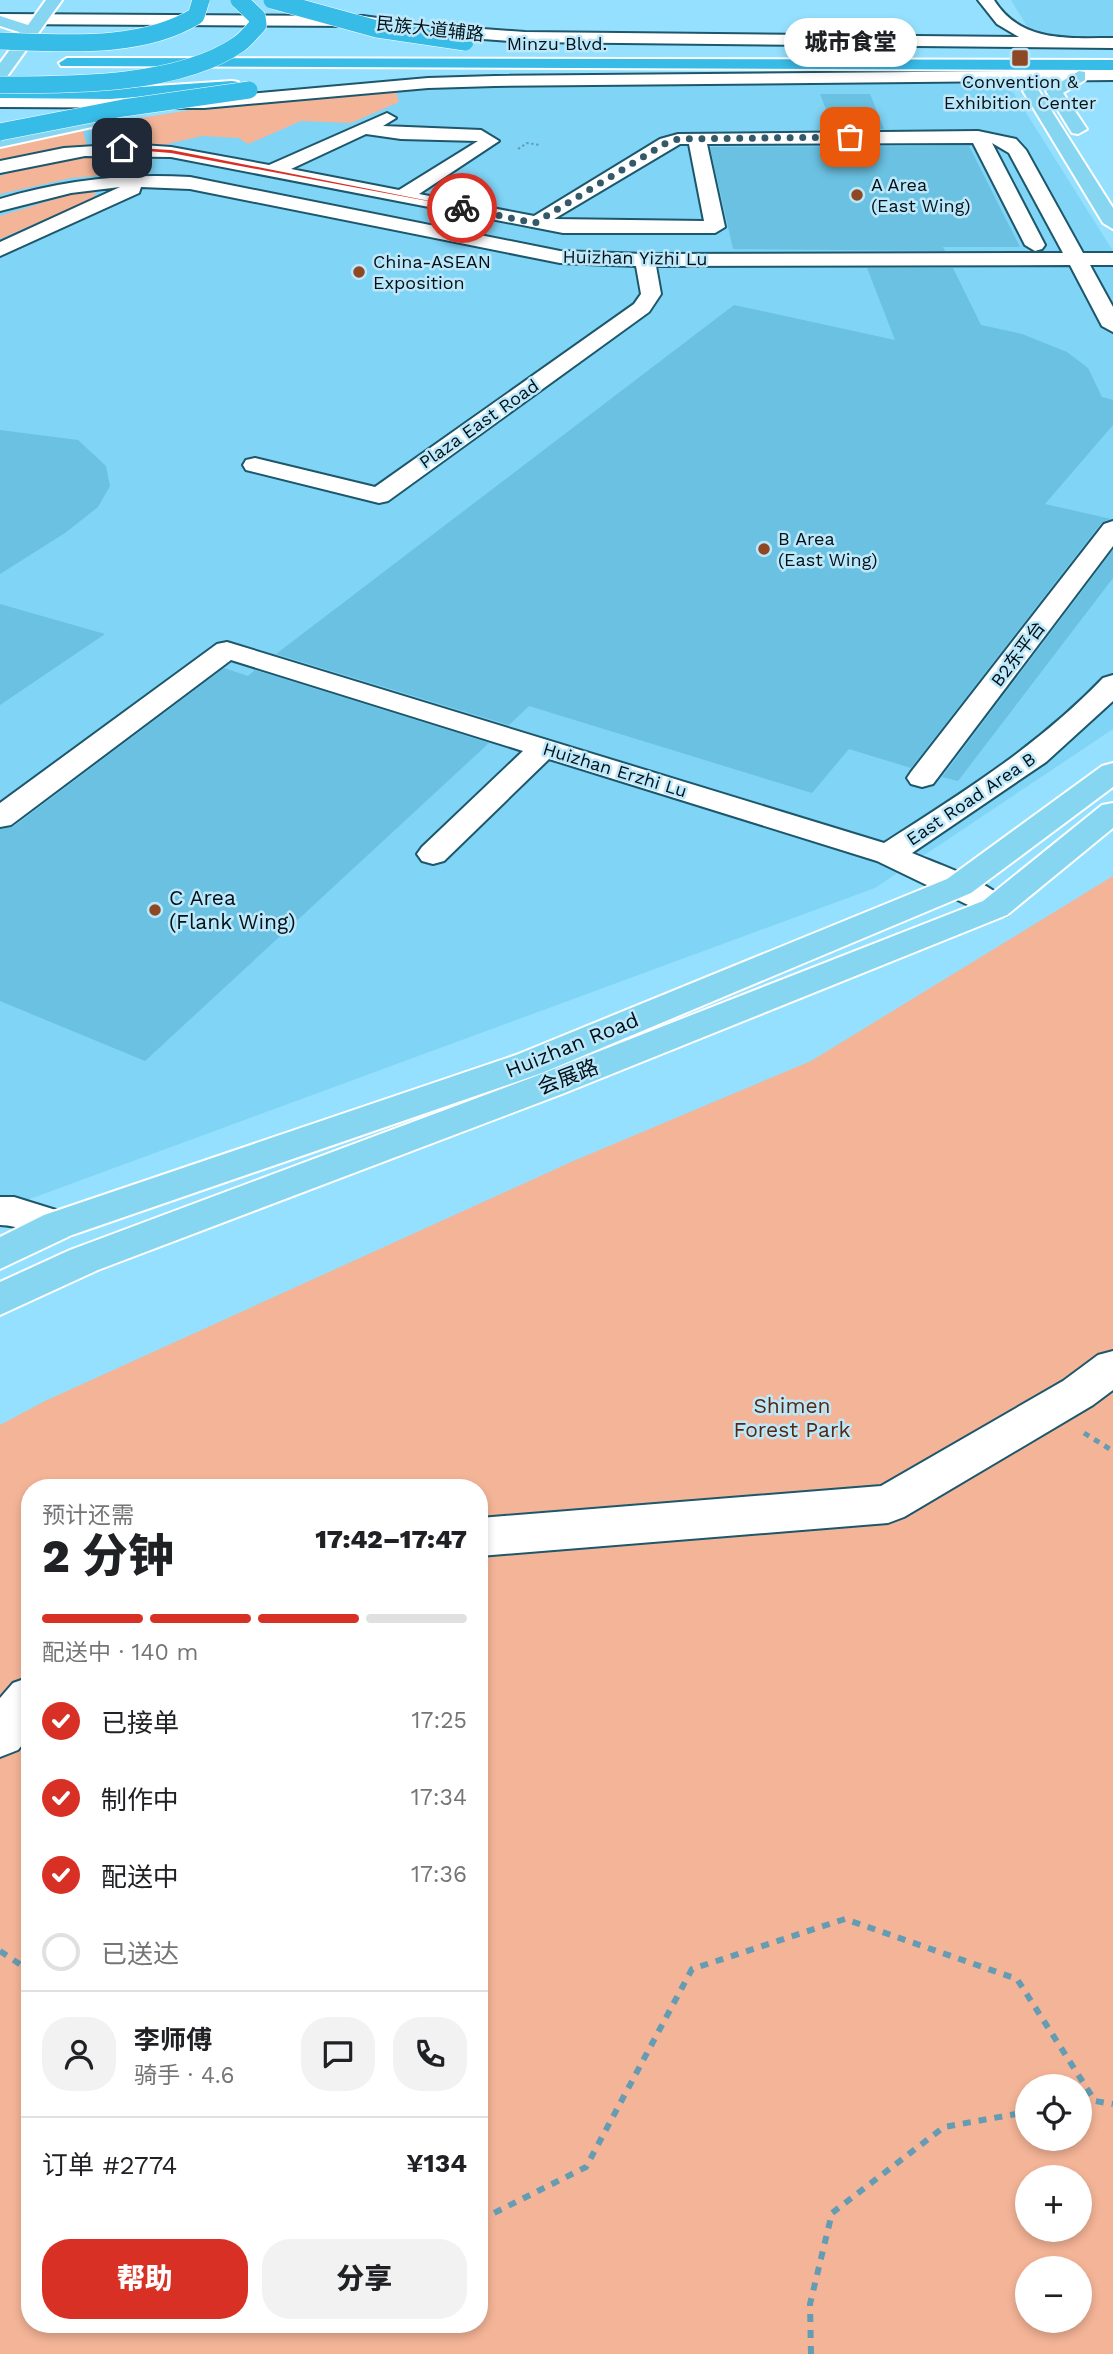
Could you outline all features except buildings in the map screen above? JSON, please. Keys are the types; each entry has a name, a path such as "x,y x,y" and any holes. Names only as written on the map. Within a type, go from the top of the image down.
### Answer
{"highway":[{"path":"0,41 82,41 155,33 190,21 199,12 201,0"},
{"path":"0,85 96,82 172,70 211,58 248,39 258,24 257,17 239,0"},
{"path":"272,0 377,29 465,42 732,44 924,59"},
{"name":"Minzu Blvd.","path":"8,57 666,64 1113,53"},
{"name":"Minzu Blvd.","path":"65,57 265,54 924,59 1113,67"},
{"path":"0,93 110,94 666,64 797,79"},
{"path":"0,132 248,87"}],"main road":[{"path":"0,74 8,57 28,36 54,0"},
{"path":"286,0 363,21"},
{"path":"0,20 19,24 26,29 28,36"},
{"path":"1079,76 1054,90 1091,149"},
{"path":"1031,91 1113,223"},
{"path":"0,142 93,121 204,103"},
{"name":"Huizhan Road","path":"0,1254 58,1225 529,1064 959,886 1113,772"},
{"name":"会展路","path":"0,1300 84,1260 549,1085 995,908 1113,812"}],"street":[{"path":"924,59 984,35 990,7"},
{"path":"990,7 1013,30 1054,43 1113,53"},
{"name":"民族大道辅路","path":"0,20 363,21 428,30 525,37 732,44 1113,43"},
{"path":"924,59 1031,91 1040,87 1054,90"},
{"path":"1079,76 1113,67"},
{"path":"0,102 204,103 428,83 1113,75"},
{"path":"272,171 414,104 430,89 428,83"},
{"path":"365,129 401,134 481,135 490,141 402,196"},
{"path":"535,223 666,143 697,137 978,136 1010,143 1017,150 1074,259 1113,326"},
{"path":"978,136 1035,245"},
{"path":"0,167 32,157 107,148 171,152 564,227 715,227 697,137"},
{"path":"171,152 194,141 209,140"},
{"path":"0,250 153,180"},
{"name":"Huizhan Yizhi Lu","path":"0,205 76,184 153,180 190,183 560,257 645,260 1113,259"},
{"name":"Plaza East Road","path":"255,465 379,496 642,308 651,295 645,260"},
{"name":"B2东平台","path":"922,778 1113,529"},
{"name":"Huizhan Erzhi Lu","path":"0,818 227,650 888,854 959,886 995,908"},
{"name":"East Road Area B","path":"888,854 1015,774 1089,712 1113,684"},
{"path":"433,854 543,748"},
{"path":"0,1211 15,1211 58,1225"},
{"path":"488,1536 888,1504 1078,1393 1113,1367"},
{"path":"0,1734 21,1710"}],"path":[{"path":"488,2216 586,2167 692,1969 845,1919 1017,1979 1095,2101"},
{"path":"0,1951 21,1965"},
{"path":"1092,2102 1113,2104"},
{"path":"811,2354 810,2304 832,2213 944,2127 1015,2114"}],"shaded area":[{"path":"1011,0 1113,0 1113,40 1055,39 1030,31"},
{"path":"617,84 984,84 1013,92 1113,251 1113,729 875,888 0,1210 0,149 60,132 208,107 430,89"}],"green space":[{"path":"396,92 399,102 351,123 301,121 248,144 239,138 202,136 163,145 120,145 109,123 204,108"},
{"path":"82,128 87,146 0,163 0,148"},
{"path":"84,156 131,159 119,174 71,178 0,194 0,176 43,161"},
{"path":"85,190 96,193 92,199 0,239 0,216"},
{"name":"Shimen Forest Park","path":"1113,876 1113,2354 0,2354 0,1425 45,1401 571,1162 811,1061"}],"way so far":[{"path":"462,208 535,223 666,143 678,139 850,137"}],"place":[{"name":"Convention & Exhibition Center","path":"1020,58"},
{"name":"城市食堂","path":"850,137"},
{"name":"A Area (East Wing)","path":"857,195"},
{"name":"China-ASEAN Exposition","path":"359,272"},
{"name":"B Area (East Wing)","path":"764,549"},
{"name":"C Area (Flank Wing)","path":"155,910"}],"route":[{"path":"122,148 171,152 462,208"}]}
